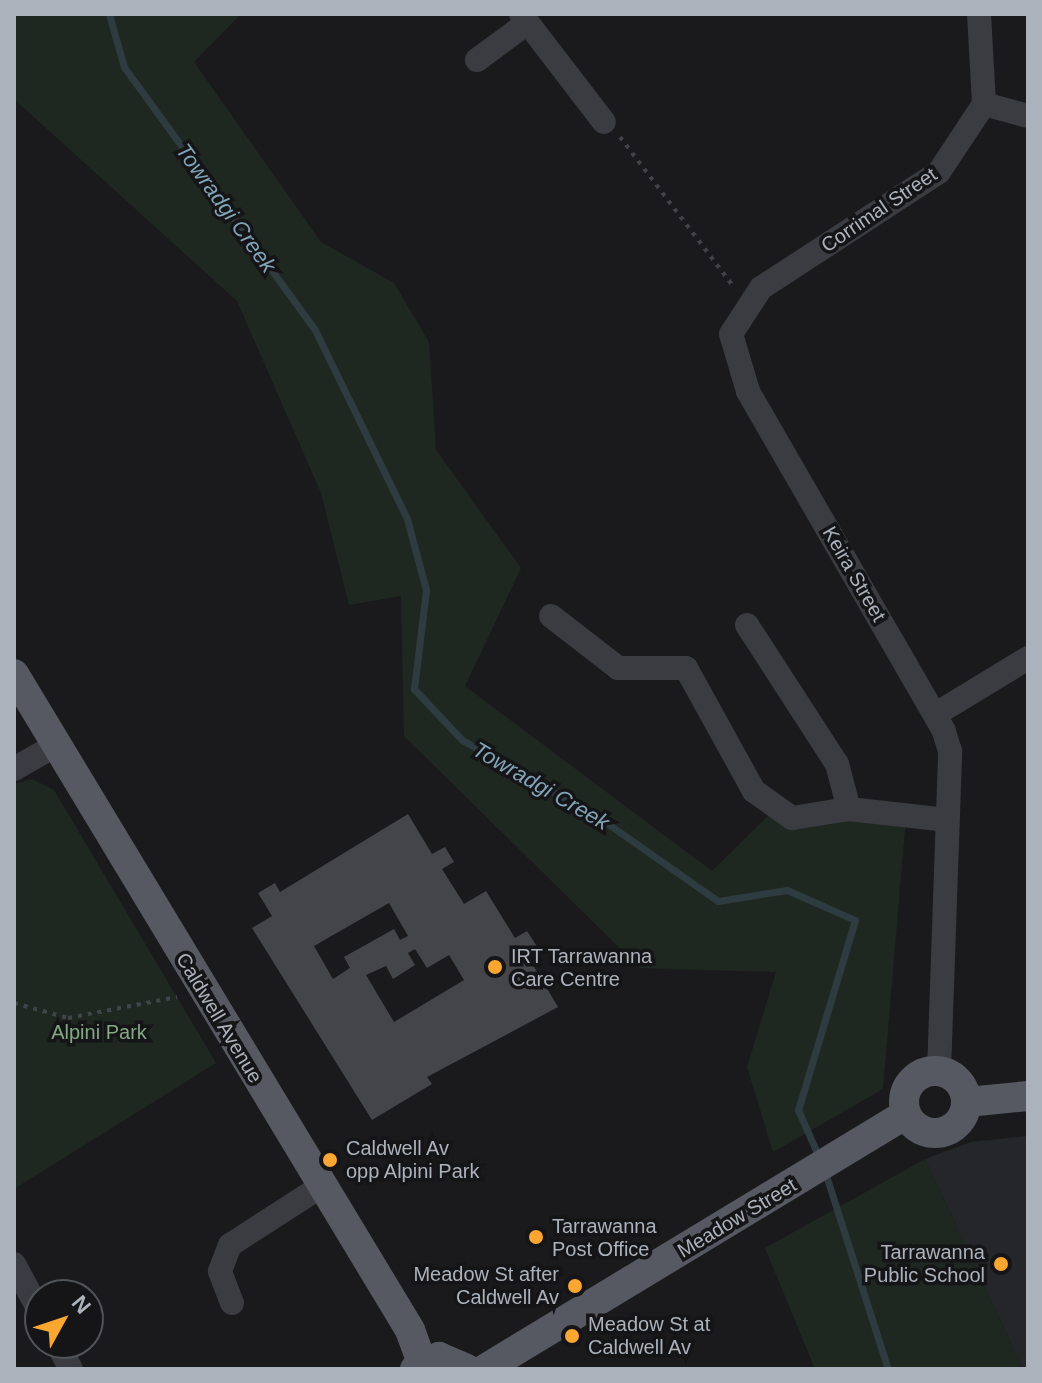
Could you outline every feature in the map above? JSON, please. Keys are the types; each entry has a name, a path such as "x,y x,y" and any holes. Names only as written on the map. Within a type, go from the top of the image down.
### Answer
{"main road":[{"name":"Caldwell Avenue","path":"14,674 320,1187 410,1330 419,1366"},
{"path":"939,1072 960,1083 967,1102 960,1121 942,1133 921,1130 906,1114 909,1085 939,1072"},
{"path":"967,1102 1028,1096"},
{"name":"Meadow Street","path":"485,1369 859,1146 906,1114"},
{"path":"419,1366 439,1357 467,1369"}],"street":[{"path":"979,14 984,104 1028,116"},
{"path":"477,60 524,18 604,122"},
{"name":"Corrimal Street","path":"746,302 939,172 984,104"},
{"name":"Keira Street","path":"746,302 731,334 748,391 936,714 950,751 939,1072"},
{"path":"551,616 618,668 686,668 754,791 792,818 849,809 947,820"},
{"path":"747,625 837,764 849,809"},
{"path":"936,714 1028,658"},
{"path":"14,769 56,745"},
{"path":"232,1303 220,1271 230,1245 320,1187"},
{"path":"14,1264 24,1282"}],"path":[{"path":"604,122 640,155 746,302"},
{"path":"14,1003 68,1018 163,1000"}],"shaded area":[{"name":"Tarrawanna Public School","path":"1028,1136 1028,1369 1023,1369 925,1159 971,1142"}],"green space":[{"path":"14,14 241,14 194,62 321,242 394,283 429,342 436,450 521,568 465,686 712,871 772,812 906,817 883,1089 773,1152 747,1067 776,972 640,968 404,736 401,596 349,605 321,493 237,301 14,99"},
{"name":"Alpini Park","path":"32,779 54,790 216,1063 14,1189 14,784"},
{"path":"925,1159 1023,1369 815,1369 765,1248"}],"building":[{"name":"IRT Tarrawanna Care Centre","path":"408,814 432,854 445,847 454,862 442,869 464,904 486,891 515,938 527,931 538,948 527,955 558,1007 427,1077 432,1084 372,1120 252,928 272,916 258,893 275,883 280,892","holes":["389,903 408,936 400,940 394,929 344,957 350,968 333,979 314,946","415,949 427,968 449,955 464,980 394,1022 366,975 386,966 393,979 415,965 408,953"]}],"waterway":[{"name":"Towradgi Creek","path":"109,14 124,67 315,330 407,519 426,590 414,689 462,740 604,821 718,901 787,890 855,920 798,1110 819,1157"},
{"name":"Towradgi Creek","path":"825,1172 888,1369"}],"place":[{"name":"IRT Tarrawanna Care Centre","path":"495,967"},
{"name":"Caldwell Av opp Alpini Park","path":"330,1160"},
{"name":"Tarrawanna Post Office","path":"536,1237"},
{"name":"Tarrawanna Public School","path":"1001,1264"},
{"name":"Meadow St after Caldwell Av","path":"575,1286"},
{"name":"Meadow St at Caldwell Av","path":"572,1336"}]}
